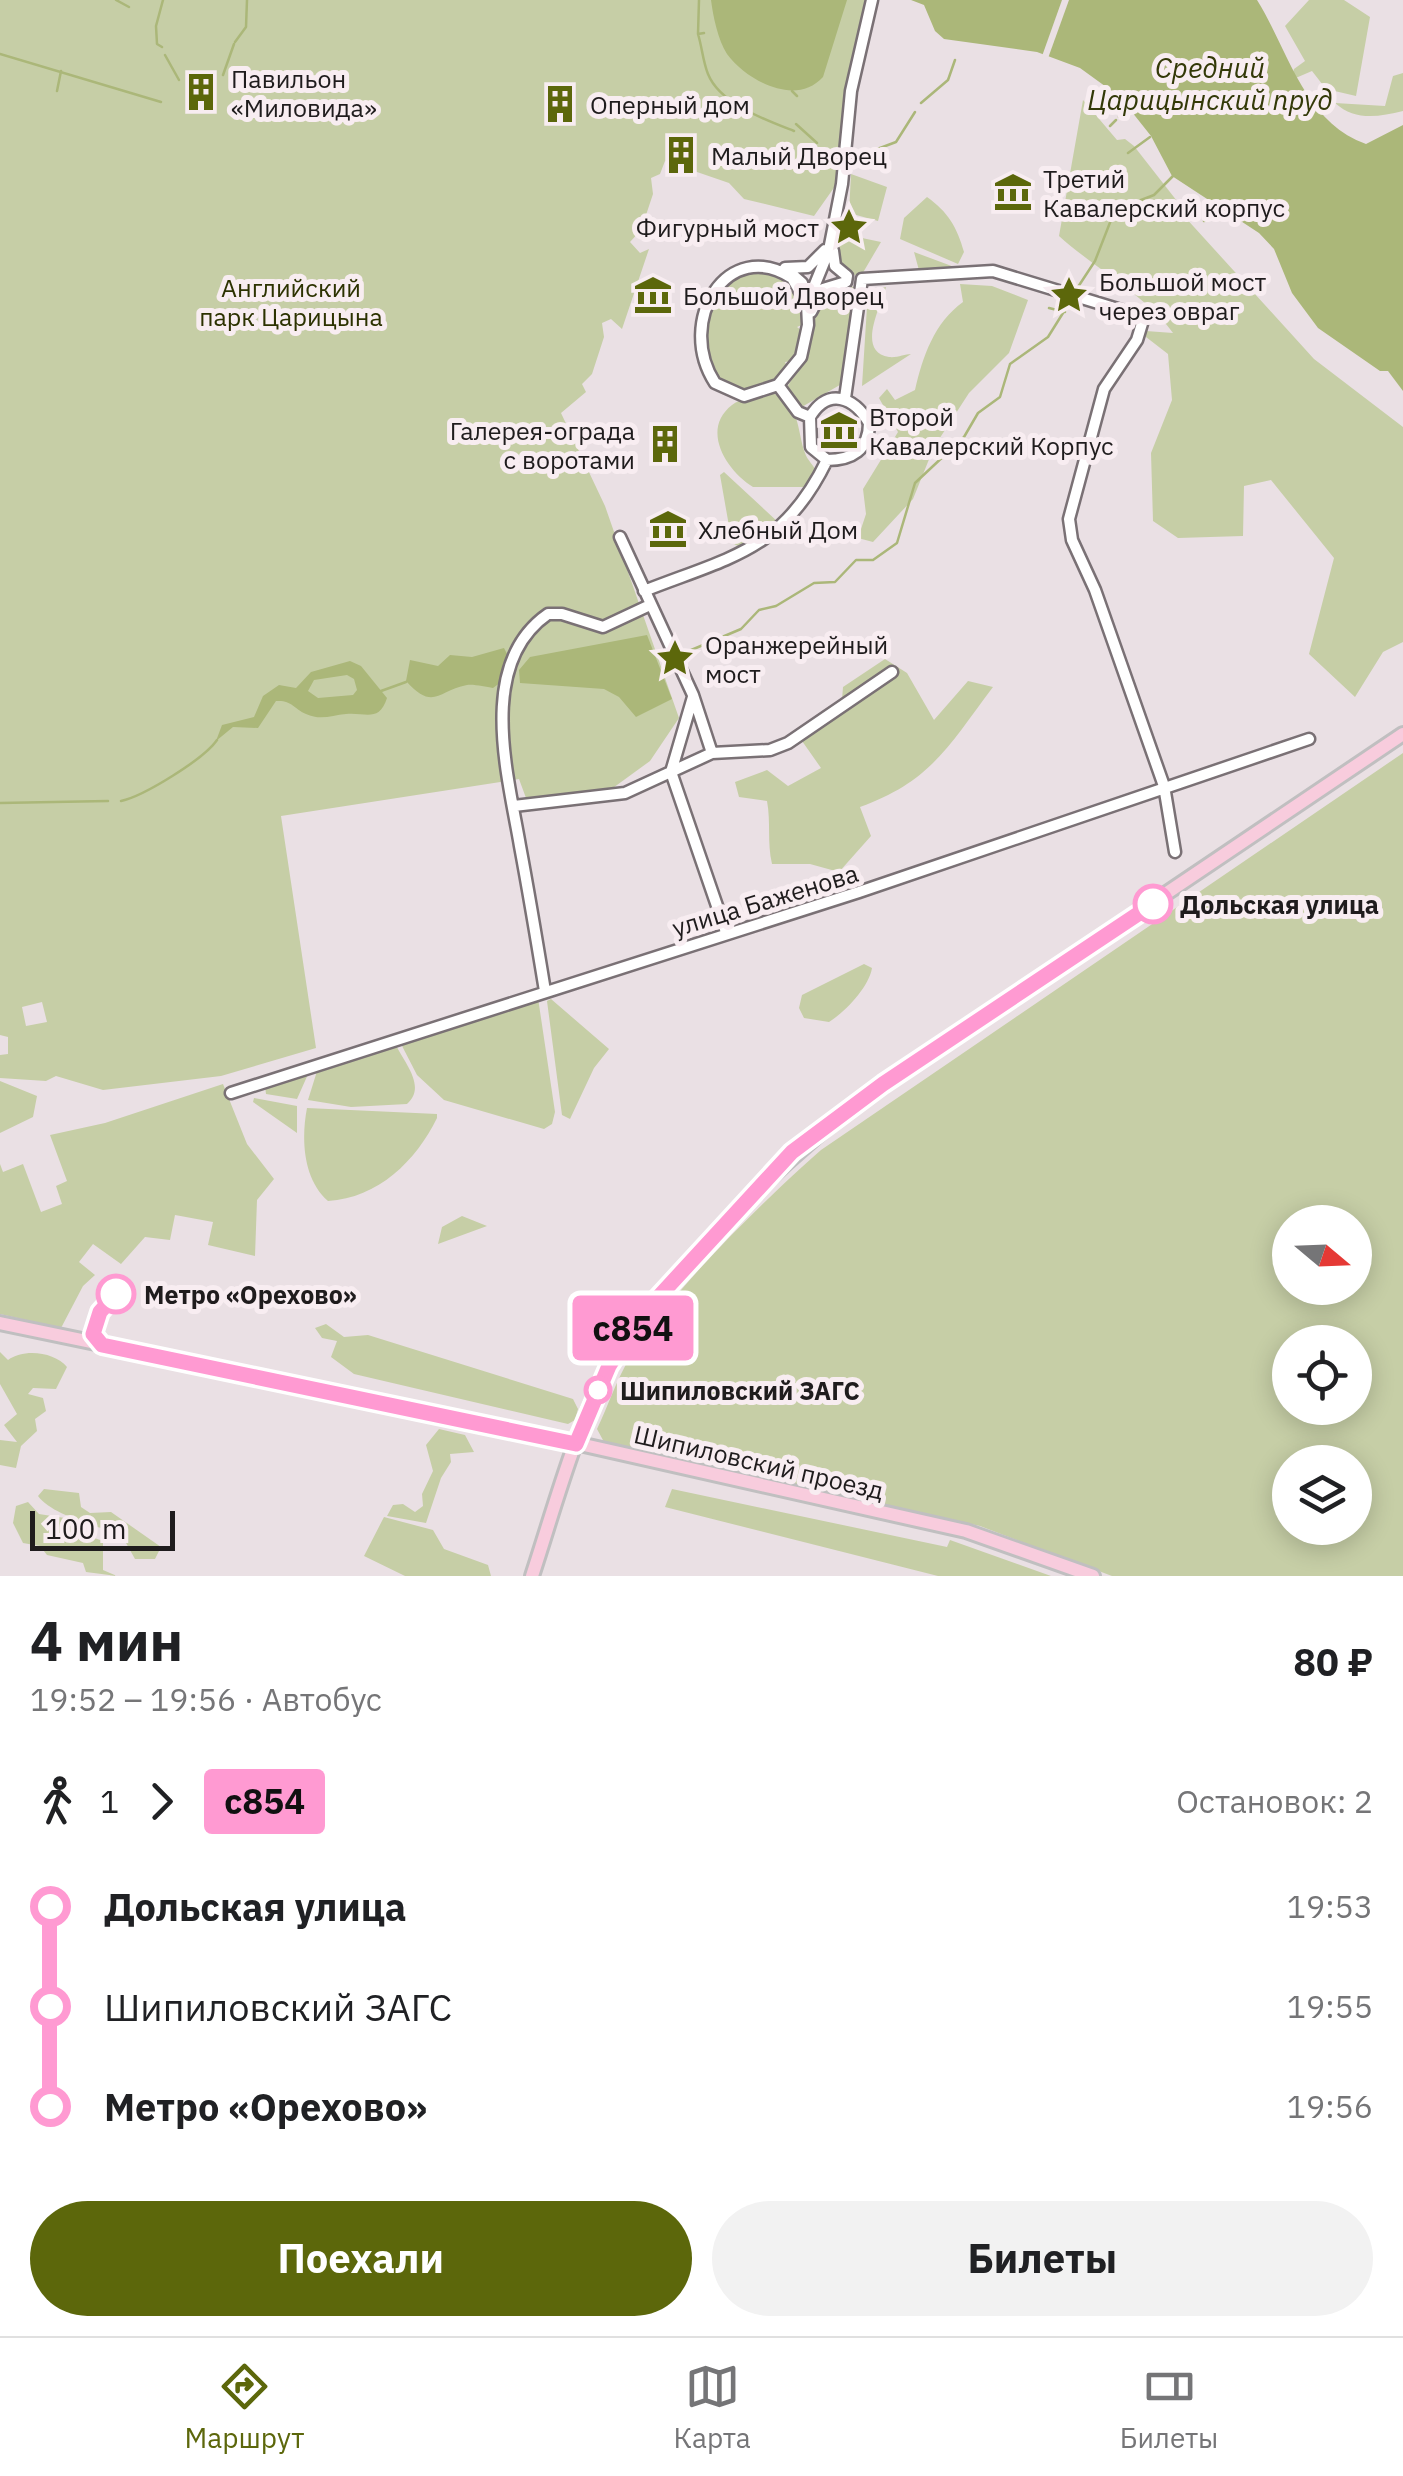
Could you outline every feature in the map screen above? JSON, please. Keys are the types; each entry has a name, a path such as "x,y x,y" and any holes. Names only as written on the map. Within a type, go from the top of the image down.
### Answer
{"main road":[{"path":"532,1576 576,1444 609,1366 641,1316 792,1152 883,1084 1403,734"},
{"name":"Шипиловский проезд","path":"0,1323 966,1531 1093,1576"}],"street":[{"path":"862,283 847,278 817,278 795,278 771,268 736,273 708,300 699,324 704,362 722,389 744,396 778,385 801,357 808,302 817,278 829,250 842,184 850,91 872,0"},
{"path":"829,250 808,267 784,268 795,278 811,312 823,289 847,278"},
{"path":"829,250 847,278"},
{"path":"846,398 862,279 993,271 1144,318 1139,335 1104,388 1069,518 1072,540 1095,590 1164,786 1175,852"},
{"path":"778,385 791,405 810,417"},
{"path":"644,591 764,542 796,512 826,460 857,454 869,435 862,411 846,398 826,400 810,417 811,447 826,460"},
{"path":"620,538 693,696 712,753"},
{"path":"545,990 503,722 506,684 525,636 548,614 562,614 603,627 650,605"},
{"path":"514,806 625,793 712,753 770,750 788,743 892,672"},
{"path":"693,696 671,772 726,932"},
{"name":"улица Баженова","path":"231,1093 859,892 1309,739"}],"green space":[{"name":"Английский парк Царицына","path":"0,0 872,0 838,182 814,216 744,199 729,183 665,161 660,174 651,178 653,194 641,230 630,242 640,253 649,249 622,329 611,319 602,323 604,337 592,374 582,384 586,392 561,413 605,506 679,718 650,761 606,793 526,798 519,779 281,816 316,1048 221,1076 103,1090 56,1076 46,1081 0,1078 0,1055 8,1054 8,1037 0,1035","holes":["42,1002 47,1022 26,1026 22,1007"]},
{"path":"1309,0 1344,0 1370,17 1356,96 1326,89 1312,71 1291,80 1294,69 1305,61 1285,26"},
{"path":"1403,73 1403,111 1359,115 1335,103 1385,106 1393,76"},
{"path":"1083,100 1117,140 1125,139 1134,146 1184,210 1184,216 1314,359 1403,427 1403,642 1383,652 1355,697 1309,654 1334,558 1271,480 1244,486 1243,536 1178,538 1153,521 1151,453 1172,400 1168,354 1146,337 1146,331 1173,333 1136,295 1059,236"},
{"path":"851,174 887,187 878,221 849,213"},
{"path":"927,197 946,214 958,235 964,252 958,264 900,239 904,218"},
{"path":"839,229 843,234 881,242 861,276 840,272 833,251"},
{"path":"914,252 957,268 956,271 920,274"},
{"path":"760,271 792,288 804,324 797,327 804,332 794,361 785,362 789,370 752,393 736,390 712,372 708,324 719,294 729,283"},
{"path":"850,284 856,290 845,382 800,408 786,389 807,354 818,296"},
{"path":"960,284 992,286 1028,300 1009,353 969,393 934,447 913,499 873,542 858,538 866,514 863,489 898,432 879,398 887,389 895,400 915,390 931,341 944,320 963,302"},
{"path":"886,287 873,326 874,346 889,357 911,354 862,386 868,291"},
{"path":"771,393 787,402 796,417 805,453 817,473 807,487 753,487 734,471 721,449 718,426 723,415 736,402"},
{"path":"724,472 779,523 742,548 732,543 720,475"},
{"path":"885,659 907,673 934,720 968,681 993,687 951,744 922,773 885,797 860,807 871,836 839,872 810,864 772,864 767,801 739,797 735,782 767,770 788,786 821,768 795,731 842,700 843,687"},
{"path":"1403,753 1403,1576 1112,1576 980,1526 604,1442 597,1429 624,1367 647,1333 718,1249 821,1150"},
{"path":"864,964 872,968 870,975 842,1012 829,1022 804,1018 799,1008 802,995"},
{"path":"538,998 555,1112 552,1124 544,1129 444,1100 417,1075 400,1042"},
{"path":"551,999 609,1049 594,1068 570,1119 562,1115 547,1001"},
{"path":"395,1043 414,1082 413,1097 407,1104 351,1107 308,1100 318,1068"},
{"path":"309,1072 297,1099 266,1094 265,1086"},
{"path":"0,1081 37,1096 33,1117 0,1133"},
{"path":"223,1084 247,1144 274,1179 257,1200 255,1256 208,1245 213,1222 175,1215 170,1240 145,1237 121,1264 93,1244 79,1262 95,1275 83,1286 61,1328 0,1314 0,1164 3,1172 23,1164 41,1212 62,1204 56,1186 67,1181 50,1135 105,1123"},
{"path":"254,1098 297,1106 297,1133 253,1102"},
{"path":"307,1108 437,1114 437,1118 418,1149 379,1185 328,1201 313,1182 306,1158"},
{"path":"462,1216 487,1226 438,1244 442,1227"},
{"path":"326,1324 344,1337 368,1335 573,1399 578,1409 575,1420 568,1424 354,1374 331,1357 337,1341 322,1338 315,1328"},
{"path":"0,1352 8,1360 22,1354 47,1355 67,1367 56,1389 33,1388 28,1394 43,1398 46,1411 35,1419 37,1431 21,1446 16,1468 0,1465 0,1440 17,1442 4,1425 17,1414 0,1384"},
{"path":"439,1429 465,1435 474,1452 450,1454 451,1462 441,1478 426,1523 387,1516 393,1505 403,1504 415,1512 423,1506 422,1494 433,1471 426,1445"},
{"path":"44,1489 79,1493 81,1507 90,1513 111,1512 161,1547 155,1559 135,1559 121,1534 54,1509 38,1496"},
{"path":"672,1489 947,1547 950,1540 1051,1576 938,1576 665,1507"},
{"path":"28,1502 39,1514 71,1519 83,1534 103,1541 103,1570 117,1576 86,1572 83,1563 47,1555 40,1546 23,1543 13,1523 16,1506"},
{"path":"384,1517 433,1530 444,1549 488,1565 491,1576 405,1576 364,1556"}],"water":[{"path":"711,0 847,0 823,77 812,86 786,90 759,81 727,54"},
{"name":"Средний Царицынский пруд","path":"911,0 1257,0 1300,82 1327,119 1366,144 1403,125 1403,391 1388,371 1380,371 1318,328 1292,293 1274,249 1259,233 1172,176 1151,136 1120,97 1080,68 1037,52 944,39 935,31 924,5"},
{"path":"647,635 672,699 636,717 619,697 604,689 520,683 519,670 530,657"},
{"path":"504,648 508,656 501,682 493,688 467,685 430,697 406,681 410,660 438,666 450,655 472,657"},
{"path":"350,661 361,666 387,698 384,706 371,715 322,717 276,701 258,728 233,727 216,741 222,725 254,717 263,696 279,685 296,688 311,672","holes":["347,675 354,679 357,690 353,695 318,698 308,691 314,680"]}],"pier":[{"path":"1062,0 1069,0 1047,61 1041,59"}],"waterway":[{"path":"116,0 129,7"},
{"path":"162,47 157,44 156,26 163,0"},
{"path":"235,42 246,27 247,0"},
{"path":"699,0 698,34 704,33"},
{"path":"698,34 714,85 745,110 794,131"},
{"path":"223,75 234,44"},
{"path":"0,54 161,102"},
{"path":"165,55 179,80"},
{"path":"921,103 948,80 955,60"},
{"path":"57,91 61,71"},
{"path":"792,91 797,96"},
{"path":"1119,117 1129,108"},
{"path":"872,151 896,142 915,112"},
{"path":"1110,126 1116,120"},
{"path":"796,124 817,143"},
{"path":"1128,153 1150,137"},
{"path":"1076,290 1095,261 1111,220 1123,207 1154,195 1173,176"},
{"path":"677,656 741,629 759,610 776,606 814,583 835,582 856,560 873,560 897,543 915,483 964,437 978,413 1000,397 1010,364 1048,337 1073,297"},
{"path":"1049,308 1065,312"},
{"path":"381,691 406,682"},
{"path":"121,801 173,776 217,740"},
{"path":"0,803 108,801"}],"bus line":[{"name":"с854","path":"116,1294 96,1318 93,1334 102,1345 576,1444 609,1366 641,1316 792,1152 883,1084 1153,904"}],"place":[{"name":"Павильон «Миловида»","path":"201,92"},
{"name":"Оперный дом","path":"560,104"},
{"name":"Малый Дворец","path":"681,155"},
{"name":"Третий Кавалерский корпус","path":"1013,192"},
{"name":"Фигурный мост","path":"849,227"},
{"name":"Большой Дворец","path":"653,295"},
{"name":"Большой мост через овраг","path":"1069,295"},
{"name":"Второй Кавалерский Корпус","path":"839,430"},
{"name":"Галерея-ограда с воротами","path":"665,444"},
{"name":"Хлебный Дом","path":"668,529"},
{"name":"Оранжерейный мост","path":"675,658"},
{"name":"Дольская улица","path":"1153,904"},
{"name":"Метро «Орехово»","path":"116,1294"},
{"name":"Шипиловский ЗАГС","path":"598,1390"}]}
